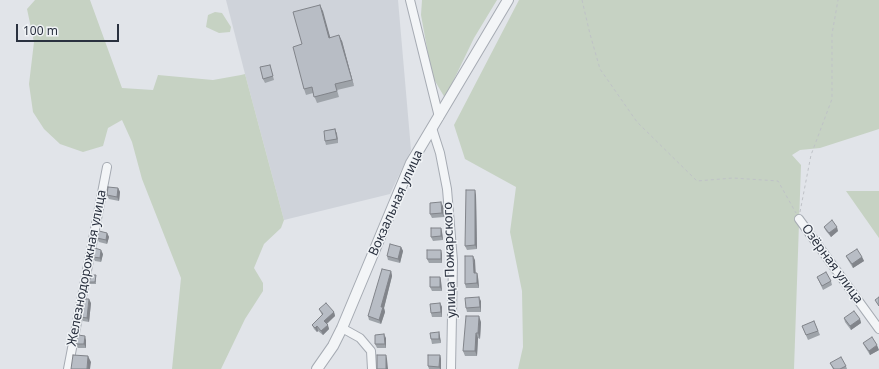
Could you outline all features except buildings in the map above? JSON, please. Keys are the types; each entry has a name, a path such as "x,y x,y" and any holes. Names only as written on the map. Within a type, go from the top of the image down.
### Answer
{"street":[{"path":"410,0 439,117"},
{"name":"Вокзальная улица","path":"317,369 333,346 342,328 411,163 508,0"},
{"name":"улица Пожарского","path":"432,128 440,153 447,189 453,261 451,369"},
{"name":"Железнодорожная улица","path":"68,369 107,167"},
{"name":"Озёрная улица","path":"799,219 879,329"},
{"path":"342,328 360,338 372,351 372,369"}],"path":[{"path":"582,0 600,69 637,122 697,181 733,178 778,181 799,219"},
{"path":"799,219 811,155 832,99 832,34 838,0"}],"shaded area":[{"path":"226,0 398,0 411,150 390,194 284,220"}],"green space":[{"path":"35,0 90,0 122,88 153,90 158,75 213,80 245,74 284,220 281,228 264,244 254,268 263,283 263,291 245,319 221,369 172,369 181,278 142,179 132,142 122,120 108,128 103,146 83,152 60,144 44,129 33,112 29,84 34,42 27,9"},
{"path":"422,0 497,0 474,38 445,98 432,76 421,15"},
{"path":"519,0 879,0 879,129 820,148 800,150 792,155 801,165 794,369 518,369 523,347 522,291 510,232 516,187 465,159 454,125"},
{"path":"215,12 222,13 231,27 230,32 219,33 206,27 208,15"},
{"path":"846,191 879,191 879,238"}]}
